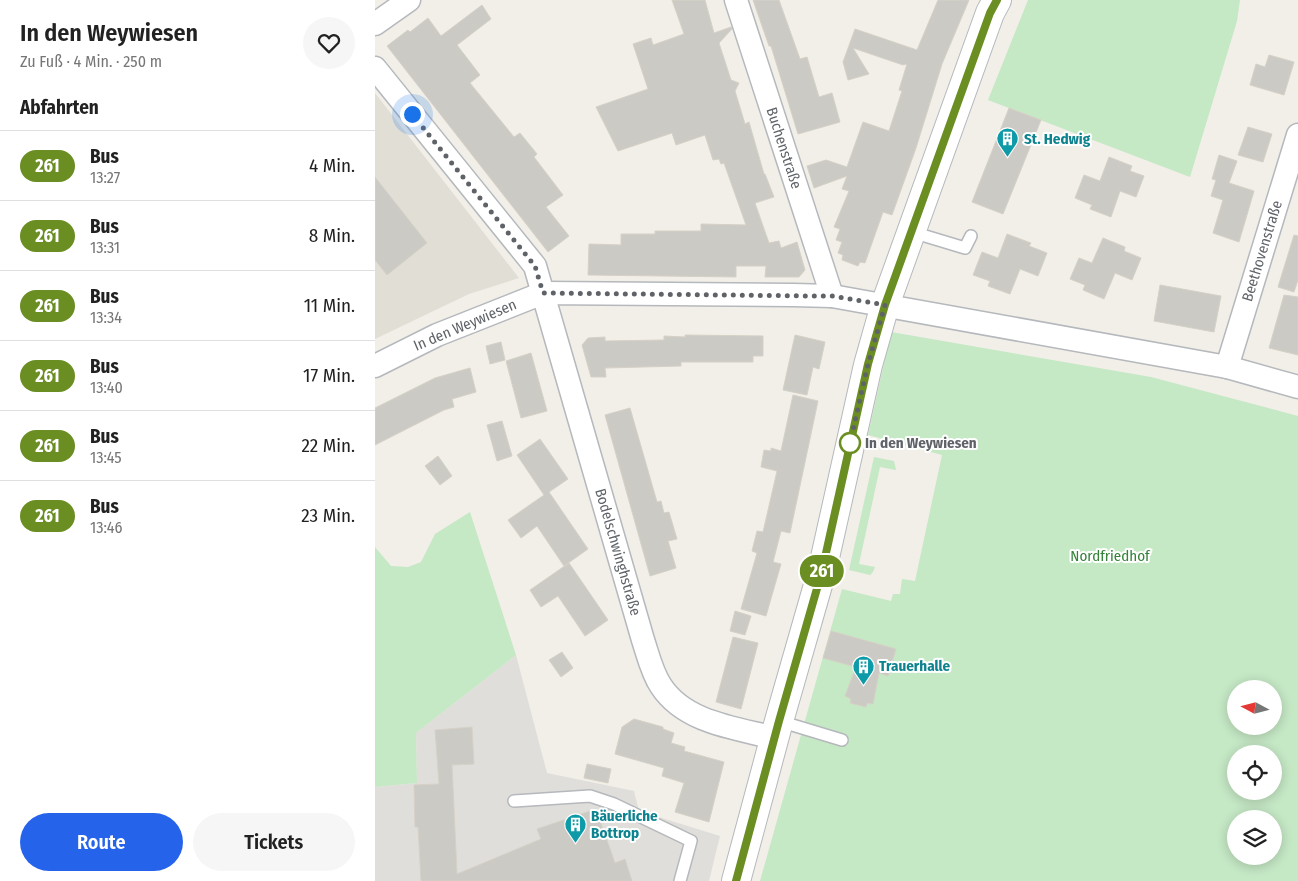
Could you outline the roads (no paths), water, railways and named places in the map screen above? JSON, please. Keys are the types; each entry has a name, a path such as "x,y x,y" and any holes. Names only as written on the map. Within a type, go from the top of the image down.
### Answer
{"street":[{"path":"375,24 409,0"},
{"name":"Buchenstraße","path":"736,0 832,296"},
{"path":"737,881 822,571 868,364 885,305 990,13 997,0"},
{"name":"Bodelschwinghstraße","path":"375,68 535,266 651,666 661,687 684,709 699,717 777,730"},
{"name":"Beethovenstraße","path":"1227,367 1298,135"},
{"name":"In den Weywiesen","path":"375,366 437,335 543,293 832,296 1227,367 1298,387"}],"lane":[{"path":"912,232 965,248 971,236"},
{"path":"777,730 842,740"},
{"path":"515,801 590,796 614,804 691,841 680,881"}],"place":[{"name":"St. Hedwig","path":"1008,158"},
{"name":"In den Weywiesen","path":"850,443"},
{"name":"Trauerhalle","path":"863,685"},
{"name":"Bäuerliche Bottrop","path":"575,844"}],"park label":[{"name":"Nordfriedhof","path":"1110,556"}]}
